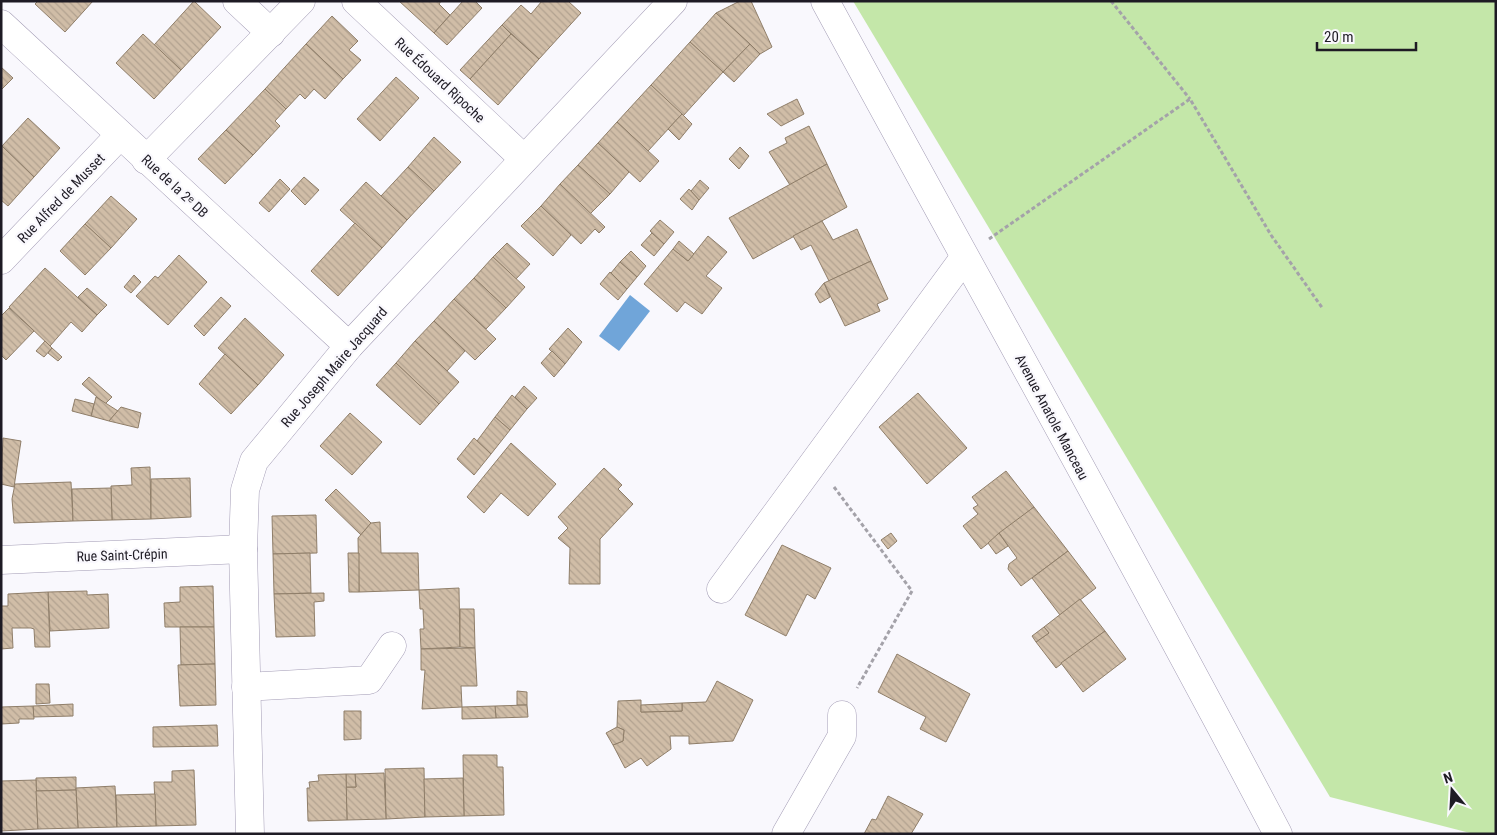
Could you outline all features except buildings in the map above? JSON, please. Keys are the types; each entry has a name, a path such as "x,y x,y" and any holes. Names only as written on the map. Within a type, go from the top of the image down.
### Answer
{"street":[{"path":"237,1 271,33"},
{"path":"146,160 301,1"},
{"name":"Rue Édouard Ripoche","path":"356,1 524,159"},
{"name":"Rue Joseph Maire Jacquard","path":"250,834 243,549 244,490 254,461 349,346 673,1"},
{"name":"Avenue Anatole Manceau","path":"825,1 964,258 1160,610 1278,834"},
{"name":"Rue de la 2ᵉ DB","path":"1,24 349,346"},
{"name":"Rue Alfred de Musset","path":"1,260 120,135"},
{"path":"721,589 964,258"},
{"name":"Rue Saint-Crépin","path":"1,560 243,549"},
{"path":"246,687 369,680 392,646"},
{"path":"786,834 842,736 842,714"}],"path":[{"path":"1111,1 1190,99 1271,235 1323,310"},
{"path":"964,258 1020,216 1190,99"},
{"path":"814,460 912,590 842,714"}],"green space":[{"path":"853,1 1496,1 1496,834 1474,834 1330,797"}],"water":[{"path":"630,295 650,311 619,351 599,336"}]}
